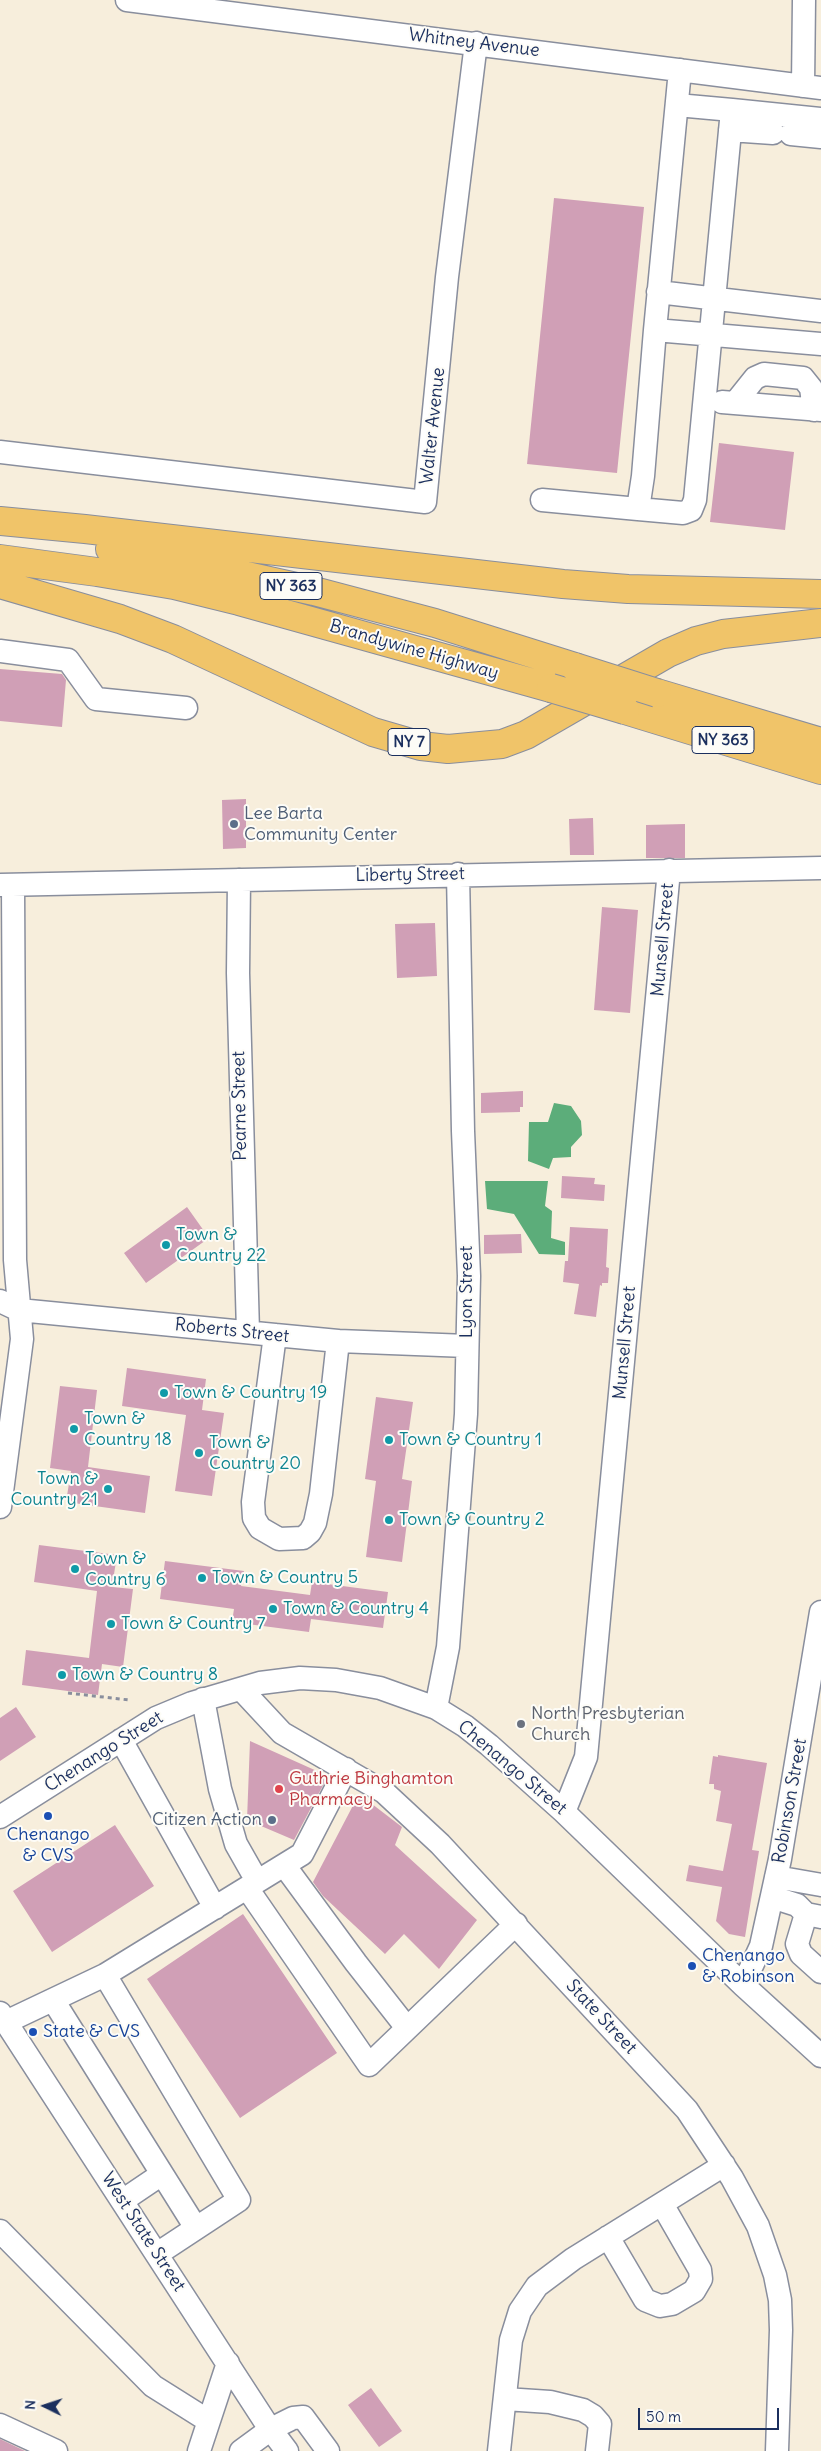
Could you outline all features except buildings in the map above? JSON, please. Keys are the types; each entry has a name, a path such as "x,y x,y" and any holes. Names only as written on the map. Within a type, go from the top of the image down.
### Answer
{"main road":[{"path":"0,522 85,529 563,584 628,589 818,592"},
{"name":"Brandywine Highway","path":"0,532 187,563 314,592 435,623 821,742"},
{"name":"Brandywine Highway","path":"0,559 97,572 192,590 551,688 821,770"},
{"name":"NY 7","path":"0,584 120,618 165,636 373,732 421,746 448,749 502,744 526,736 668,653 696,642 723,634 821,624"}],"street":[{"name":"Whitney Avenue","path":"127,0 812,87"},
{"path":"804,0 812,87"},
{"name":"Walter Avenue","path":"0,452 425,502 447,277 476,43"},
{"path":"638,509 643,476 658,292 680,70"},
{"path":"677,104 782,134 821,137"},
{"path":"731,120 821,118"},
{"path":"542,500 638,509 683,512 691,510 695,500 706,401 731,120"},
{"path":"658,292 821,311"},
{"path":"655,330 821,344"},
{"path":"706,401 818,410 811,388 803,378 764,374 755,378 735,403"},
{"path":"0,651 68,660 96,699 186,708"},
{"name":"Liberty Street","path":"6,885 458,874 821,868"},
{"name":"Munsell Street","path":"564,1812 586,1757 670,870"},
{"name":"Lyon Street","path":"436,1708 448,1647 466,1414 468,1276 458,874"},
{"name":"Pearne Street","path":"240,880 238,973 248,1332"},
{"path":"0,1507 22,1339 9,1306 15,1260 6,885"},
{"name":"Roberts Street","path":"9,1306 338,1342 467,1346"},
{"path":"275,1335 253,1502 254,1518 260,1528 279,1539 303,1538 310,1532 315,1523 321,1494 338,1342"},
{"name":"Robinson Street","path":"743,1985 761,1946 774,1887 819,1640 821,1612"},
{"name":"Chenango Street","path":"0,1818 156,1718 203,1699 260,1684 300,1678 336,1680 380,1688 436,1708 465,1726 489,1745 564,1812 743,1985 821,2056"},
{"name":"State Street","path":"241,1689 282,1733 384,1792 440,1844 687,2110 724,2165 758,2226 775,2275 780,2300 781,2330 777,2451"},
{"path":"203,1699 220,1789 236,1844 252,1884 369,2065 516,1924"},
{"path":"121,1740 215,1908"},
{"path":"3,2018 53,2000 106,1975 293,1859 346,1769"},
{"path":"293,1859 356,1963 407,2028"},
{"path":"774,1887 821,1885"},
{"path":"774,1887 814,1916 797,1944 802,1954 821,1972"},
{"path":"106,1975 239,2200 157,2254"},
{"path":"53,2000 196,2228"},
{"name":"West State Street","path":"3,2018 287,2451"},
{"path":"499,2451 511,2340 520,2311 537,2286 573,2258 724,2165"},
{"path":"122,2201 162,2174"},
{"path":"608,2237 645,2300 660,2306 672,2304 694,2291 701,2279 700,2270 662,2204"},
{"path":"0,2231 153,2386 207,2420"},
{"path":"199,2451 207,2420 228,2363"},
{"path":"504,2399 550,2402 584,2410 600,2424 597,2451"},
{"path":"242,2451 271,2429 293,2418 303,2417 328,2451"},
{"path":"0,2425 56,2451"}],"path":[{"path":"68,1693 129,1700"}],"green space":[{"path":"554,1103 571,1106 581,1121 582,1135 571,1147 571,1157 553,1158 549,1169 528,1161 529,1122 548,1122"},
{"path":"485,1181 548,1181 545,1206 552,1211 551,1238 565,1242 565,1255 539,1254 514,1214 487,1209"}],"place":[{"name":"Lee Barta Community Center","path":"234,824"},
{"name":"Town & Country 22","path":"166,1245"},
{"name":"Town & Country 19","path":"164,1393"},
{"name":"Town & Country 18","path":"74,1429"},
{"name":"Town & Country 1","path":"389,1440"},
{"name":"Town & Country 20","path":"199,1453"},
{"name":"Town & Country 21","path":"108,1489"},
{"name":"Town & Country 2","path":"389,1520"},
{"name":"Town & Country 6","path":"75,1569"},
{"name":"Town & Country 5","path":"202,1578"},
{"name":"Town & Country 4","path":"273,1609"},
{"name":"Town & Country 7","path":"111,1624"},
{"name":"Town & Country 8","path":"62,1675"},
{"name":"North Presbyterian Church","path":"521,1724"},
{"name":"Guthrie Binghamton Pharmacy","path":"279,1789"},
{"name":"Chenango & CVS","path":"48,1816"},
{"name":"Citizen Action","path":"272,1820"},
{"name":"Chenango & Robinson","path":"692,1966"},
{"name":"State & CVS","path":"33,2032"}]}
